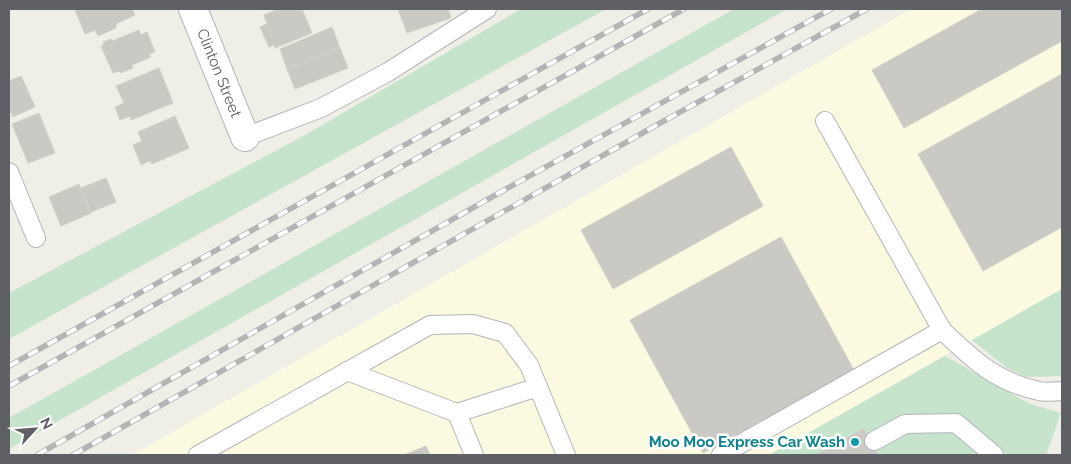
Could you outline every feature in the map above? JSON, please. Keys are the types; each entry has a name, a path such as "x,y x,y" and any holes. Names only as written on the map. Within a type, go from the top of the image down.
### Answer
{"street":[{"name":"Clinton Street","path":"193,9 245,137"}],"lane":[{"path":"245,137 321,108 388,72 481,10"},
{"path":"825,121 942,330 964,352 1004,380 1041,392 1062,391"},
{"path":"9,172 36,238"},
{"path":"198,455 430,325 473,324 505,333 529,365 566,455"},
{"path":"721,455 942,330"},
{"path":"348,371 457,413 538,387"},
{"path":"457,413 474,455"},
{"path":"874,442 905,424 956,423 994,455"}],"shaded area":[{"path":"911,9 1062,9 1062,289 769,455 132,455"}],"green space":[{"path":"521,9 606,9 9,339 9,293 305,135"},
{"path":"734,9 787,9 9,449 9,418"},
{"path":"1062,289 1062,376 1026,377 1007,368 972,340"},
{"path":"945,356 1030,404 1061,413 1046,455 769,455"}],"building":[{"path":"132,9 135,15 116,24 116,28 98,36 95,30 85,34 75,10"},
{"path":"278,9 302,9 312,33 275,48 274,45 269,47 260,27 267,24 264,15"},
{"path":"398,9 448,9 451,18 407,33"},
{"path":"982,9 1062,9 1062,41 904,128 872,70"},
{"path":"332,27 340,48 287,69 280,49"},
{"path":"139,30 141,35 147,32 155,52 149,54 151,57 132,65 133,68 121,73 119,71 113,73 101,46 104,45 103,42 111,39 112,41"},
{"path":"340,48 348,68 295,89 287,69"},
{"path":"159,68 173,103 131,120 130,116 120,120 115,107 124,103 116,86"},
{"path":"1062,74 1062,227 983,271 918,154"},
{"path":"21,76 35,107 13,117 9,108 9,81"},
{"path":"39,113 55,153 28,163 12,124"},
{"path":"175,116 189,148 152,164 150,161 141,165 133,145 142,141 138,132"},
{"path":"731,147 763,206 613,289 581,230"},
{"path":"106,178 116,202 91,212 81,188"},
{"path":"79,184 91,213 61,226 49,197"},
{"path":"781,237 854,370 703,453 630,320"},
{"name":"Moo Moo Express Car Wash","path":"863,429 878,455 815,455"},
{"path":"426,446 430,455 404,455"}],"railway":[{"path":"9,366 648,9"},
{"path":"9,386 684,9"},
{"path":"37,455 506,189 831,9"},
{"path":"73,455 662,122 867,9"}],"place":[{"name":"Moo Moo Express Car Wash","path":"855,442"}]}
